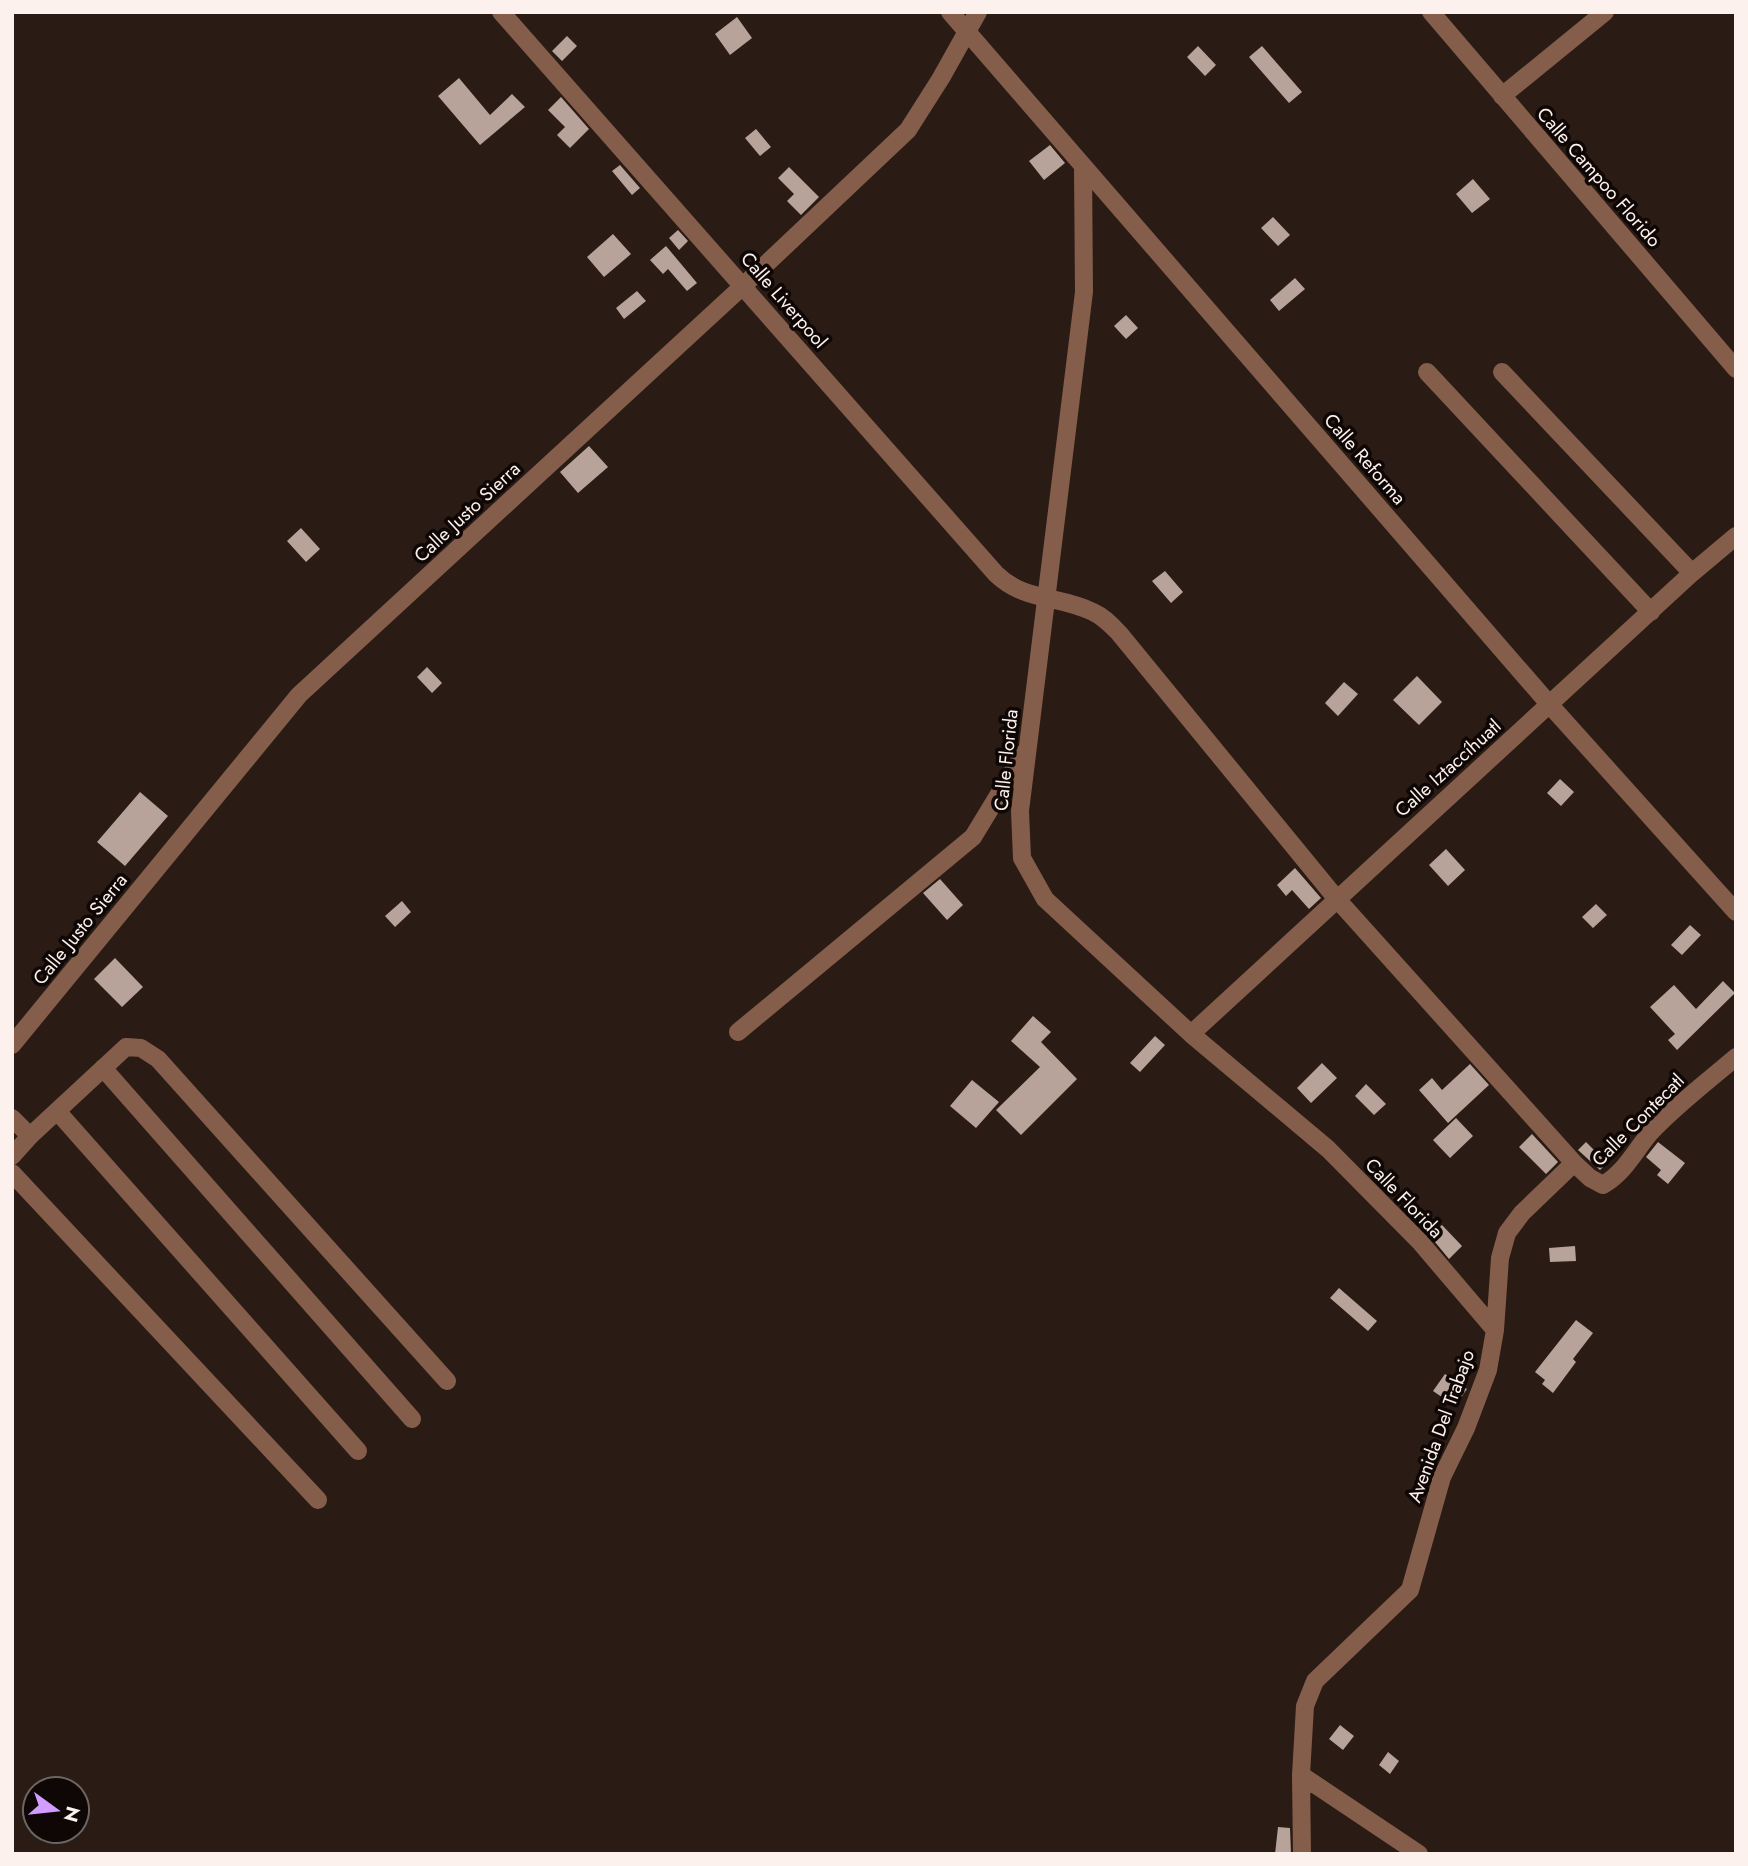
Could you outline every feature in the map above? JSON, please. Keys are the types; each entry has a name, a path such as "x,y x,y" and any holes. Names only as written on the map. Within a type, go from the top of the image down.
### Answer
{"street":[{"name":"Calle Liverpool","path":"501,12 996,574 1010,587 1025,593 1093,611 1119,633 1336,898 1574,1163 1590,1178 1603,1185"},
{"name":"Calle Reforma","path":"950,12 1549,704 1736,912"},
{"name":"Calle Justo Sierra","path":"12,1045 299,695 908,130 978,12"},
{"name":"Calle Campoo Florido","path":"1431,12 1736,369"},
{"path":"1502,96 1605,12"},
{"name":"Calle Florida","path":"1083,166 1084,292 1020,811 1022,858 1045,899 1191,1034 1328,1149 1420,1242 1495,1330"},
{"path":"1427,372 1651,612"},
{"path":"1502,372 1692,573"},
{"name":"Calle Iztaccíhuatl","path":"1191,1034 1336,898 1736,536"},
{"path":"738,1032 973,837 1028,747"},
{"path":"12,1156 126,1047 141,1048 158,1059 447,1381"},
{"name":"Calle Contecatl","path":"1603,1185 1617,1176 1650,1134 1682,1102 1736,1057"},
{"path":"103,1068 412,1419"},
{"path":"57,1111 358,1451"},
{"path":"12,1118 30,1136"},
{"name":"Avenida Del Trabajo","path":"1302,1854 1301,1774 1305,1706 1315,1681 1410,1590 1442,1477 1466,1428 1488,1370 1495,1330 1500,1258 1507,1233 1522,1213 1574,1163"},
{"path":"12,1173 318,1500"},
{"path":"1301,1774 1419,1854"}],"building":[{"path":"737,17 752,38 730,55 715,34"},
{"path":"567,36 577,46 562,61 552,51"},
{"path":"1198,46 1216,65 1205,76 1187,57"},
{"path":"1262,46 1302,92 1289,103 1249,57"},
{"path":"459,78 490,115 512,94 525,107 480,145 438,96"},
{"path":"561,97 589,129 570,148 557,135 565,127 548,110"},
{"path":"756,129 771,147 760,156 745,138"},
{"path":"1050,145 1065,163 1044,180 1029,161"},
{"path":"620,165 640,188 632,195 612,171"},
{"path":"789,167 819,197 801,215 787,201 794,194 778,178"},
{"path":"1473,179 1490,199 1472,213 1456,194"},
{"path":"1273,217 1290,235 1278,246 1261,228"},
{"path":"678,230 688,241 679,250 669,238"},
{"path":"613,234 631,254 604,277 587,257"},
{"path":"666,246 697,283 687,291 668,269 663,274 650,260"},
{"path":"1295,278 1305,289 1279,311 1270,300"},
{"path":"637,291 646,301 624,319 616,308"},
{"path":"1126,315 1138,328 1126,339 1114,326"},
{"path":"589,446 608,467 578,493 560,472"},
{"path":"301,528 320,549 306,562 287,541"},
{"path":"1165,571 1183,592 1171,603 1152,581"},
{"path":"427,667 442,683 432,693 417,677"},
{"path":"1417,676 1442,702 1419,725 1393,700"},
{"path":"1344,682 1358,694 1338,716 1325,703"},
{"path":"1560,779 1574,792 1561,806 1547,793"},
{"path":"140,792 168,816 125,866 97,842"},
{"path":"1446,849 1465,870 1448,886 1429,865"},
{"path":"1295,868 1321,898 1309,909 1292,890 1286,896 1277,885"},
{"path":"940,879 963,905 947,920 923,893"},
{"path":"402,901 411,912 395,927 385,916"},
{"path":"1596,904 1607,915 1593,928 1582,917"},
{"path":"1690,925 1701,935 1682,955 1671,945"},
{"path":"115,958 143,987 122,1007 94,979"},
{"path":"1723,981 1735,993 1677,1050 1668,1040 1675,1034 1650,1007 1674,985 1696,1009"},
{"path":"1033,1016 1051,1032 1041,1042 1077,1079 1021,1135 996,1110 1040,1067 1011,1041"},
{"path":"1155,1036 1165,1045 1140,1072 1130,1063"},
{"path":"1322,1063 1337,1078 1311,1103 1297,1088"},
{"path":"1470,1064 1489,1085 1448,1123 1419,1090 1432,1078 1442,1090"},
{"path":"972,1080 999,1102 976,1128 950,1106"},
{"path":"1366,1084 1386,1104 1374,1115 1355,1096"},
{"path":"1456,1118 1473,1136 1450,1158 1433,1140"},
{"path":"1532,1134 1558,1162 1546,1174 1519,1147"},
{"path":"1586,1142 1607,1163 1600,1170 1578,1150"},
{"path":"1658,1142 1685,1163 1668,1184 1657,1175 1661,1170 1646,1157"},
{"path":"1442,1225 1462,1246 1449,1259 1430,1236"},
{"path":"1575,1246 1576,1261 1550,1262 1549,1248"},
{"path":"1339,1288 1377,1321 1368,1331 1330,1298"},
{"path":"1576,1320 1593,1333 1573,1359 1576,1362 1553,1393 1542,1384 1545,1380 1535,1372"},
{"path":"1445,1374 1467,1389 1455,1406 1433,1391"},
{"path":"1340,1725 1354,1736 1343,1750 1329,1739"},
{"path":"1388,1752 1399,1761 1390,1774 1379,1765"},
{"path":"1278,1827 1290,1828 1291,1854 1275,1854"}]}
